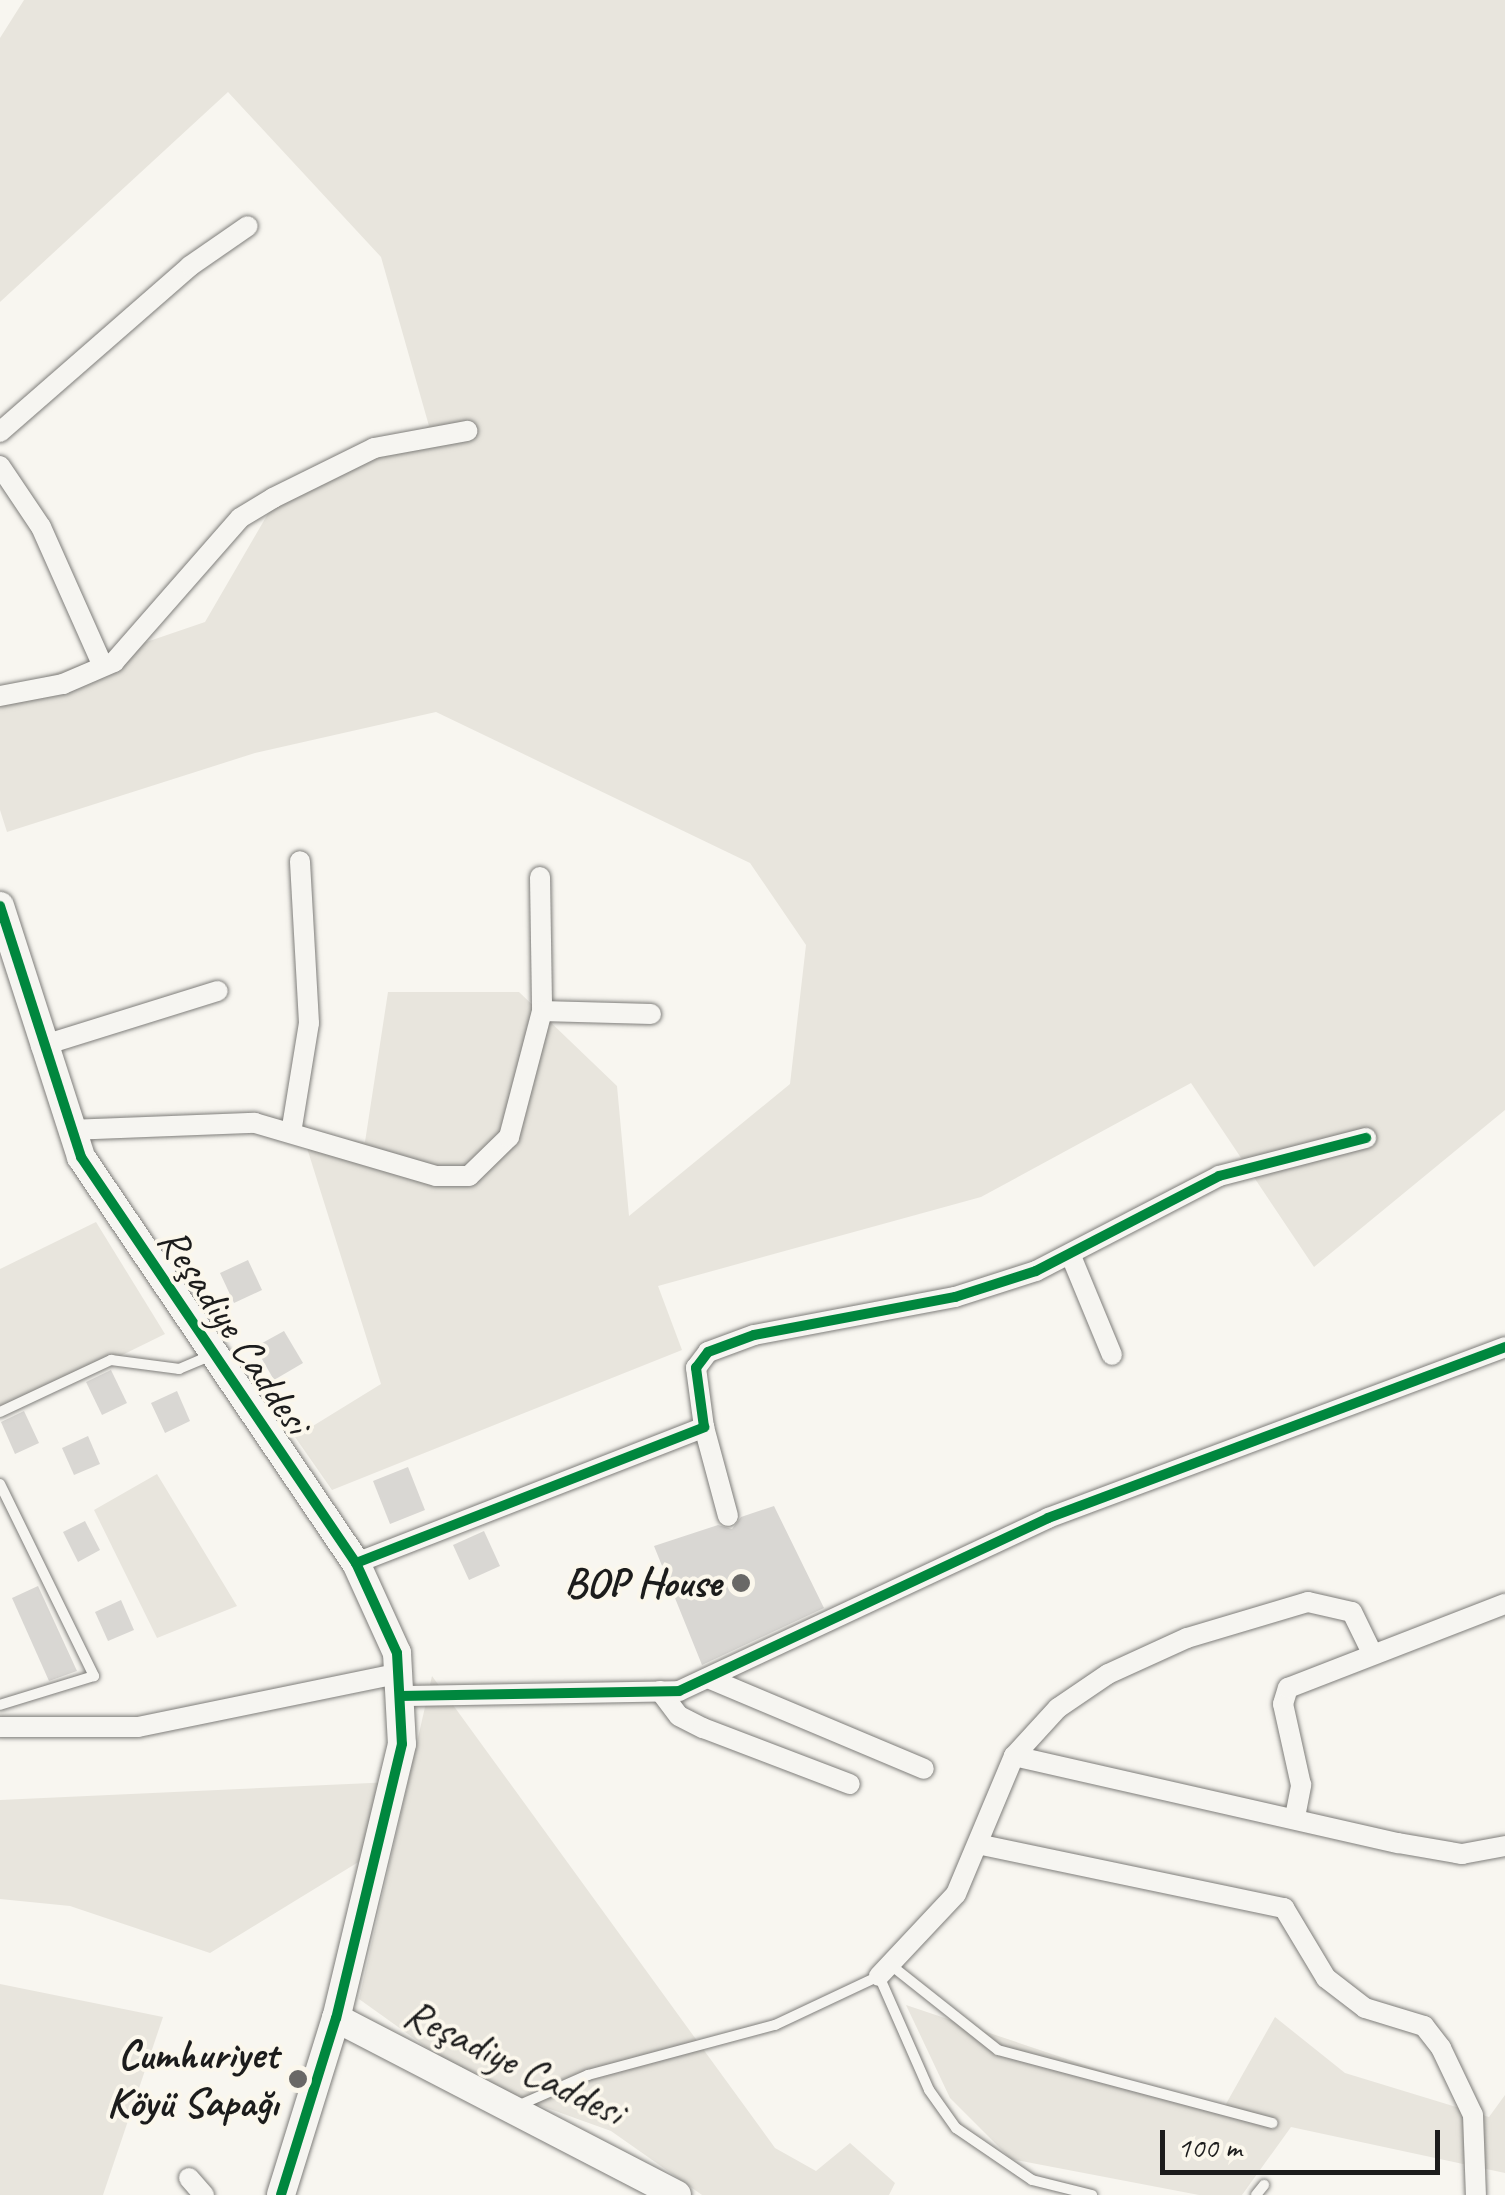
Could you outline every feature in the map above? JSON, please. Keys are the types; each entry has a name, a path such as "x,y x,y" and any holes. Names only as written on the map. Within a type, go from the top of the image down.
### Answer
{"street":[{"path":"0,432 190,266 248,226"},
{"path":"0,696 63,684 103,666 160,615 240,518 374,448 467,431"},
{"path":"0,466 41,527 103,666"},
{"path":"291,1133 309,1024 300,861"},
{"path":"69,1130 172,1121 291,1133 436,1176 469,1176 509,1137 542,1011 540,878"},
{"name":"Reşadiye Caddesi","path":"0,906 69,1130 209,1356 356,1563 387,1621 403,1685 402,1744 336,2018 677,2195"},
{"path":"41,1046 218,992"},
{"path":"542,1011 651,1014"},
{"path":"728,1516 704,1427 696,1368 708,1352 754,1335 955,1297 1071,1256 1218,1176 1366,1138"},
{"path":"1071,1256 1112,1354"},
{"path":"0,1727 138,1728 403,1685 660,1691 708,1678 1048,1518 1505,1347"},
{"path":"356,1563 704,1427"},
{"path":"1295,1817 1302,1786 1284,1693 1371,1652 1505,1604"},
{"path":"886,1971 956,1894 982,1844 1014,1756 1058,1708 1108,1674 1270,1611 1334,1605 1352,1612 1371,1652"},
{"path":"708,1678 924,1768"},
{"path":"660,1691 679,1716 703,1728 850,1784"},
{"path":"1014,1756 1462,1854 1505,1846"},
{"path":"982,1844 1284,1908 1340,1991 1365,2008 1424,2026 1442,2048 1473,2116 1476,2195"},
{"path":"280,2195 336,2018"},
{"path":"188,2178 204,2195"}],"lane":[{"path":"0,1412 111,1360 179,1369 209,1356"},
{"path":"0,1484 94,1676 0,1705"},
{"path":"511,2109 588,2075 774,2025 886,1971"},
{"path":"886,1971 998,2050 1272,2123"},
{"path":"886,1971 929,2090 956,2128 1032,2180 1092,2195"},
{"path":"1256,2195 1264,2185"}],"shaded area":[{"path":"24,0 1505,0 1505,1110 1314,1267 1191,1083 981,1197 658,1286 682,1350 332,1490 295,1437 381,1384 302,1132 365,1142 388,992 519,992 617,1086 629,1216 790,1084 806,945 750,863 436,712 255,753 7,832 0,810 0,692 205,622 273,505 429,426 381,257 228,92 0,302 0,38"},
{"path":"96,1222 165,1334 0,1415 0,1269"},
{"path":"157,1474 237,1606 157,1638 94,1510"},
{"path":"432,1676 775,2148 816,2171 850,2143 895,2183 889,2195 702,2195 611,2131 475,2082 359,1999"},
{"path":"393,1782 365,1858 210,1953 70,1906 0,1899 0,1800"},
{"path":"0,1984 163,2017 103,2195 0,2195"},
{"path":"906,2005 1222,2111 1275,2017 1345,2073 1489,2117 1505,2095 1505,2173 1291,2127 1242,2195 1199,2195 1011,2159 950,2098"}],"building":[{"path":"248,1260 262,1290 234,1303 220,1273"},
{"path":"284,1331 303,1363 274,1380 255,1347"},
{"path":"111,1370 127,1403 102,1415 86,1382"},
{"path":"177,1391 190,1421 165,1433 151,1403"},
{"path":"24,1411 39,1443 15,1454 1,1422"},
{"path":"88,1436 100,1464 74,1475 62,1448"},
{"path":"408,1467 425,1510 390,1524 373,1481"},
{"name":"BOP House","path":"774,1506 824,1608 702,1665 654,1546 718,1525 732,1529 741,1517"},
{"path":"85,1521 100,1550 78,1562 63,1532"},
{"path":"484,1531 500,1566 469,1580 453,1545"},
{"path":"38,1586 77,1671 49,1681 12,1598"},
{"path":"121,1600 134,1630 108,1641 95,1612"}],"cycle path":[{"path":"0,906 81,1157 356,1563 397,1653 402,1744 336,2018 281,2195"},
{"path":"356,1563 704,1427 696,1368 708,1352 754,1335 955,1297 1036,1271 1219,1176 1366,1138"},
{"path":"404,1696 679,1691 1048,1518 1505,1347"}],"place":[{"name":"BOP House","path":"741,1583"},
{"name":"Cumhuriyet Köyü Sapağı","path":"298,2079"}]}
